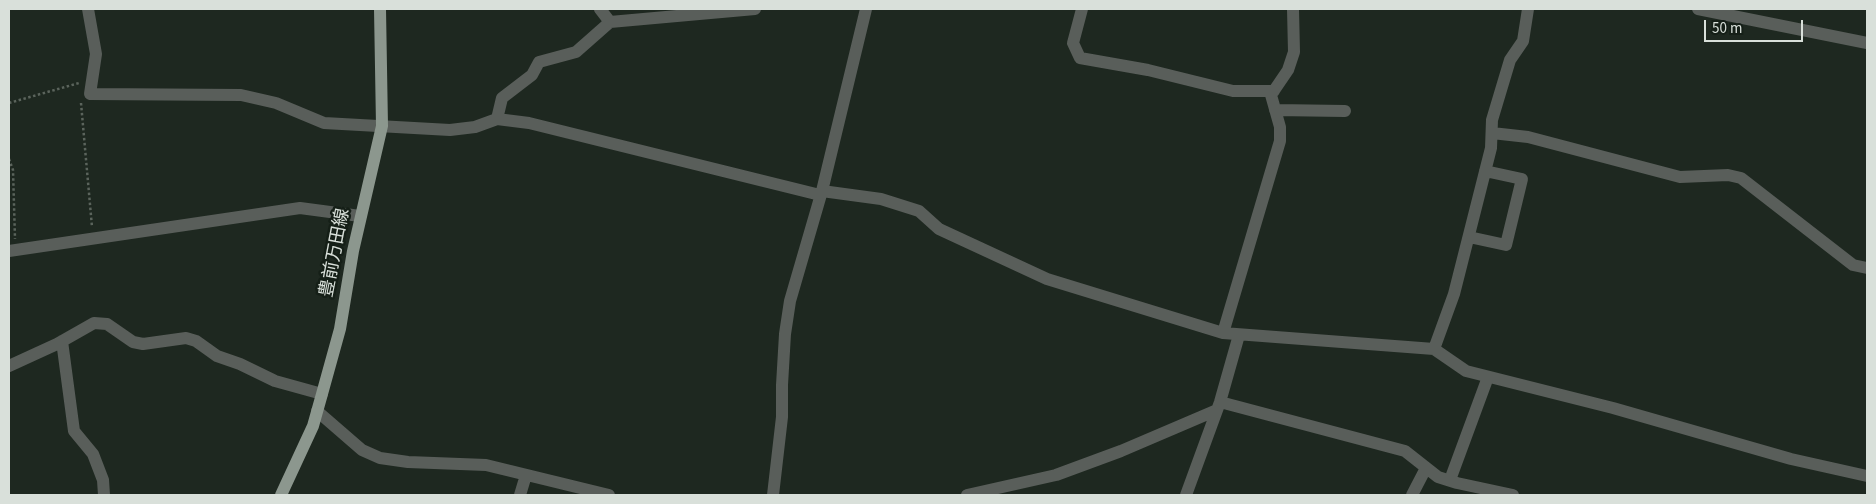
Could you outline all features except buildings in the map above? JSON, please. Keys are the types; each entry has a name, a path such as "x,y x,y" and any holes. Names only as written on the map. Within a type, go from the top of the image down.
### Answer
{"main road":[{"name":"豊前万田線","path":"281,495 313,426 322,394 340,328 360,216 382,126 380,9"}],"street":[{"path":"88,9 96,54 90,94 241,95 276,103 324,123 450,130 475,127 497,119 529,123 821,193 881,199 918,211 939,229 1047,279 1223,333 1434,349 1466,372 1613,408 1791,459 1867,476"},
{"path":"600,9 610,22"},
{"path":"497,119 502,98 532,75 539,62 576,52 610,22 755,9"},
{"path":"773,495 782,418 785,334 790,302 821,193 867,9"},
{"path":"1082,9 1073,43 1080,58 1148,70 1233,91 1274,91"},
{"path":"1223,333 1280,141 1280,127 1271,95 1288,70 1294,52 1292,9"},
{"path":"1434,349 1454,294 1486,171 1491,148 1492,120 1510,60 1523,41 1528,9"},
{"path":"1698,9 1867,43"},
{"path":"1275,110 1345,111"},
{"path":"1492,133 1528,137 1680,177 1728,175 1741,178 1853,266 1867,268"},
{"path":"1469,237 1506,245 1522,180 1486,171"},
{"path":"12,250 300,208 360,216"},
{"path":"9,366 62,341 94,323 107,324 133,342 143,344 186,338 196,341 217,356 240,364 275,381 322,394"},
{"path":"1186,495 1218,406 1239,335"},
{"path":"62,341 74,431 93,454 102,480 104,495"},
{"path":"1450,480 1488,377"},
{"path":"967,495 1056,475 1121,452 1218,406 1404,451 1438,476 1513,495"},
{"path":"317,410 362,450 380,458 408,462 486,465 609,495"},
{"path":"1412,495 1426,468"},
{"path":"520,495 526,475"}],"path":[{"path":"9,103 92,79"},
{"path":"90,94 81,101 93,238"},
{"path":"9,158 13,170 12,250"}]}
